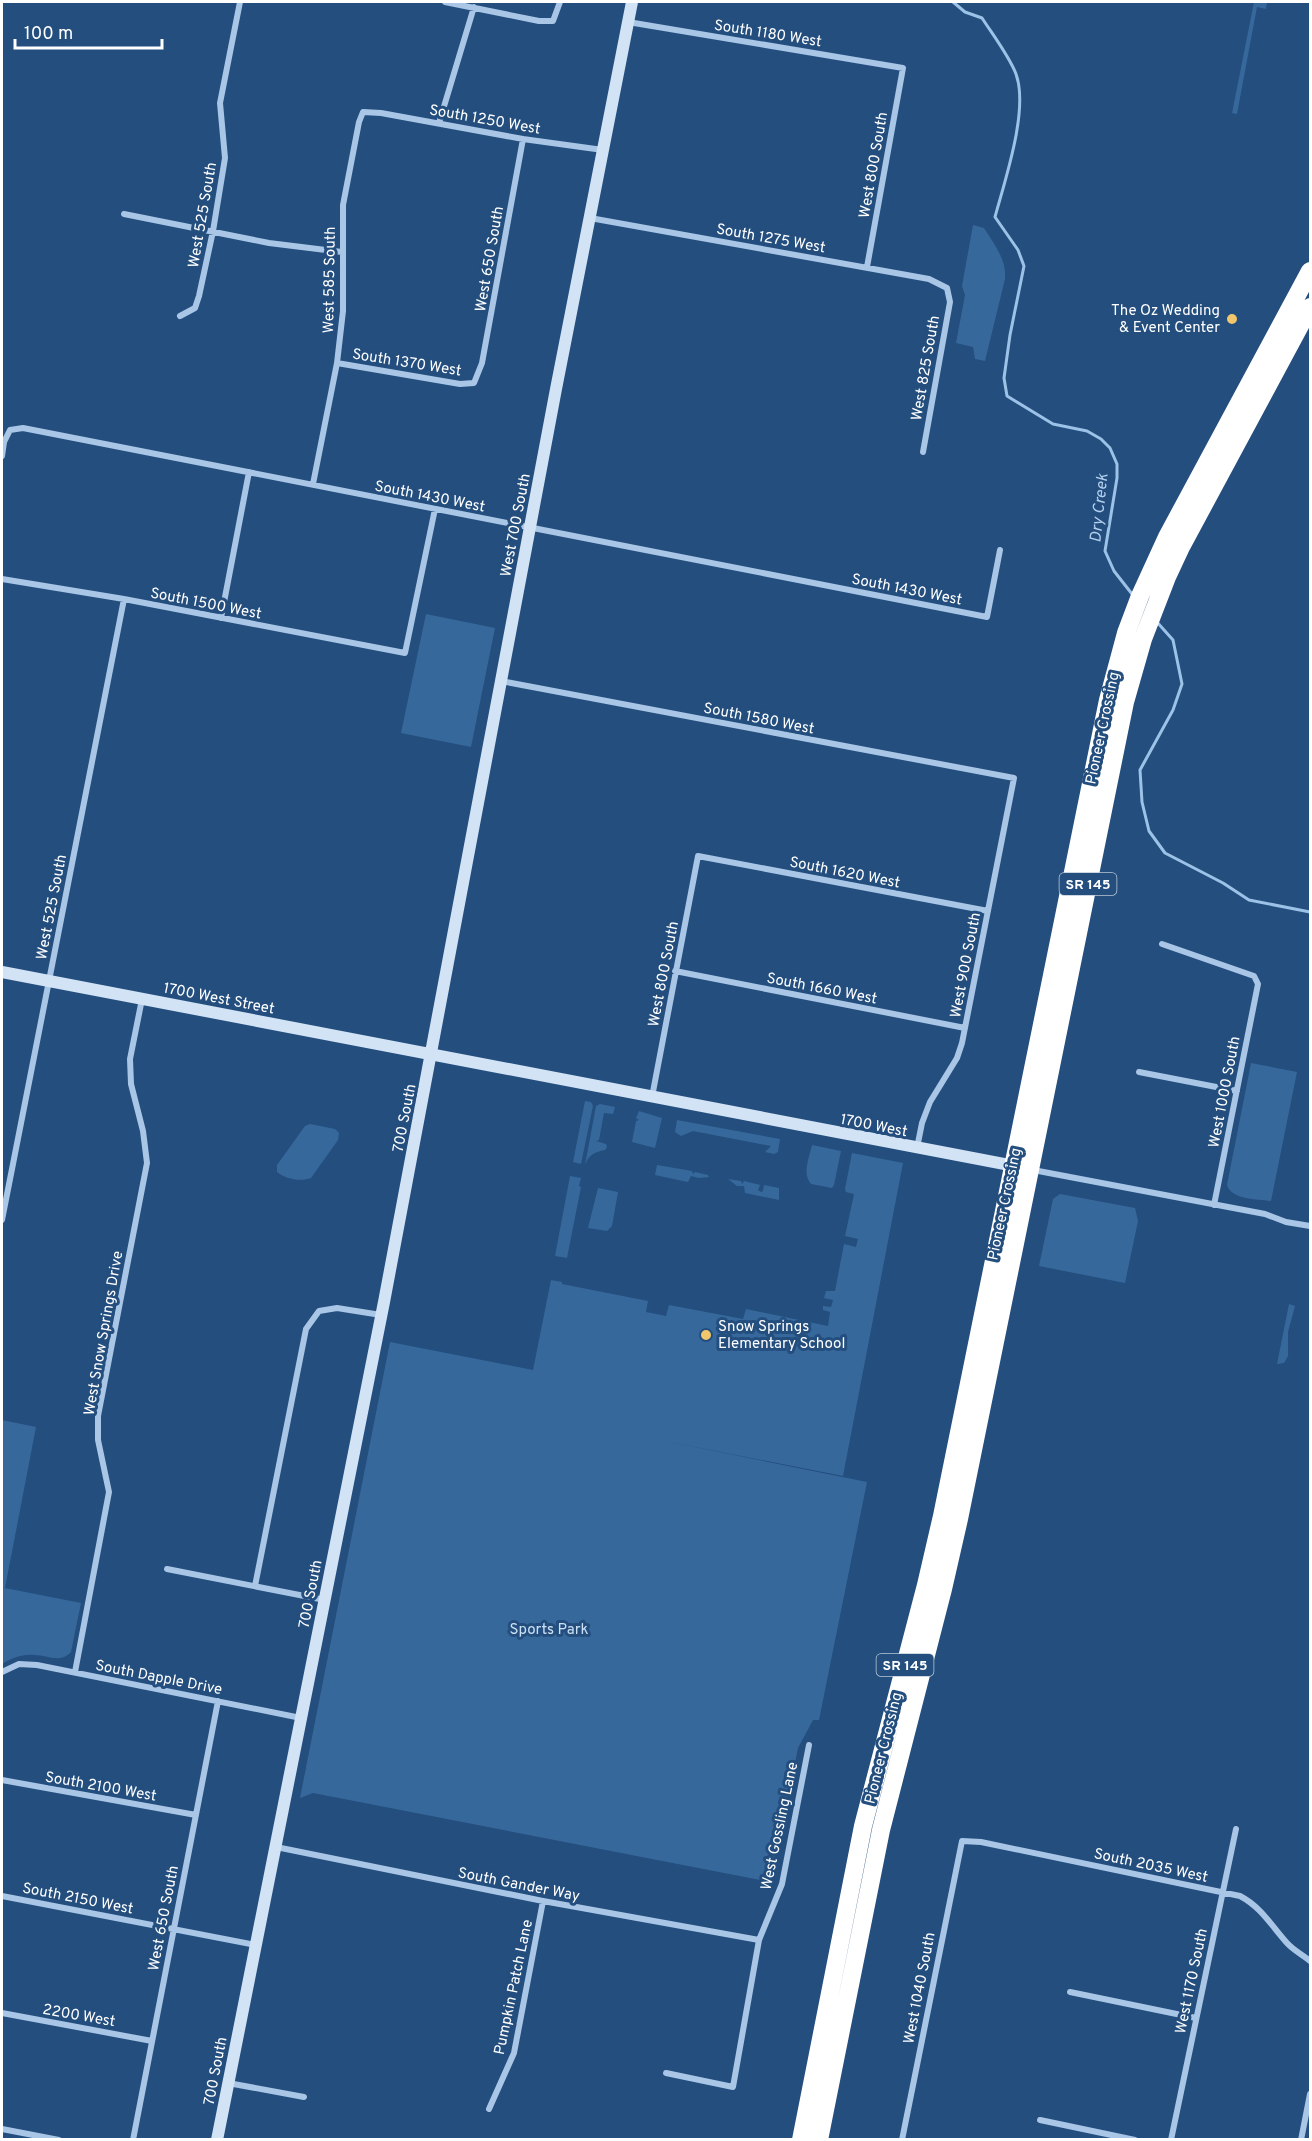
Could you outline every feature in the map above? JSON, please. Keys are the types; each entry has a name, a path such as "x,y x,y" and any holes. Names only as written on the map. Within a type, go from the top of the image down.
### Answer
{"highway":[{"name":"Pioneer Crossing","path":"819,2139 878,1841 951,1555 1108,700 1145,608 1167,537 1311,271"},
{"name":"Pioneer Crossing","path":"1145,608 1311,307"},
{"name":"Pioneer Crossing","path":"801,2139 852,1875 934,1552 1008,1190 1021,1167"}],"street":[{"name":"West 525 South","path":"180,316 195,308 213,231 225,158 220,103 240,2"},
{"path":"445,2 539,21 553,21 560,2"},
{"name":"West 700 South","path":"431,1054 632,2"},
{"path":"439,123 474,7"},
{"name":"South 1180 West","path":"628,22 903,68"},
{"name":"West 800 South","path":"867,267 903,68"},
{"name":"South 1250 West","path":"363,112 381,113 523,139 604,150"},
{"name":"West 585 South","path":"313,484 337,363 343,310 343,205 358,122 363,112"},
{"name":"West 650 South","path":"474,383 482,363 523,139"},
{"path":"123,214 312,250 342,252"},
{"name":"South 1275 West","path":"589,218 929,279 947,288"},
{"name":"West 825 South","path":"922,452 950,302 947,288"},
{"name":"South 1370 West","path":"337,363 460,384 474,383"},
{"name":"South 1430 West","path":"2,456 4,442 10,430 23,428 987,617 1000,550"},
{"path":"221,618 249,472"},
{"name":"South 1500 West","path":"2,579 405,653 435,509"},
{"name":"West 525 South","path":"2,1220 124,600"},
{"name":"South 1580 West","path":"501,681 1014,778"},
{"name":"West 900 South","path":"918,1148 922,1123 930,1102 957,1058 965,1028 1014,778"},
{"name":"West 800 South","path":"652,1096 698,856"},
{"name":"South 1620 West","path":"698,856 988,911"},
{"name":"West 1000 South","path":"1162,944 1254,976 1258,984 1214,1205"},
{"name":"South 1660 West","path":"675,971 965,1028"},
{"name":"1700 West Street","path":"2,972 431,1054"},
{"name":"West Snow Springs Drive","path":"75,1672 109,1492 98,1440 98,1416 147,1163 143,1131 131,1084 129,1059 142,999"},
{"name":"1700 West","path":"431,1054 1265,1214 1286,1222 1311,1226"},
{"name":"700 South","path":"217,2139 431,1054"},
{"path":"1139,1072 1237,1090"},
{"path":"255,1586 306,1329 319,1311 336,1308 381,1315"},
{"path":"167,1569 325,1600"},
{"name":"South Dapple Drive","path":"2,1672 27,1663 301,1718"},
{"name":"West 650 South","path":"133,2139 218,1701"},
{"name":"West Gossling Lane","path":"666,2073 733,2087 759,1940 782,1884 808,1745"},
{"name":"South 2100 West","path":"2,1780 196,1815"},
{"name":"West 1170 South","path":"1171,2139 1236,1828"},
{"name":"South 2035 West","path":"962,1841 981,1842 1240,1896 1254,1903 1275,1926 1288,1945 1311,1961"},
{"name":"West 1040 South","path":"902,2139 962,1841"},
{"name":"South Gander Way","path":"276,1847 543,1901 759,1940"},
{"name":"South 2150 West","path":"2,1896 256,1945"},
{"name":"Pumpkin Patch Lane","path":"489,2109 514,2053 543,1901"},
{"path":"1070,1992 1196,2018"},
{"name":"2200 West","path":"2,2013 152,2041"},
{"path":"228,2083 304,2097"},
{"path":"1301,2139 1311,2094"},
{"path":"1040,2120 1136,2139"},
{"path":"2,2129 59,2139"}],"green space":[{"path":"1254,2 1267,2 1266,9 1257,7 1237,114 1232,113"},
{"path":"973,225 984,228 999,252 1005,272 985,361 975,359 973,347 956,343 965,295 962,286"},
{"path":"426,614 495,628 471,747 401,733"},
{"path":"1251,1063 1297,1072 1271,1201 1239,1196 1234,1194 1227,1185"},
{"path":"585,1101 591,1102 593,1106 581,1164 573,1162"},
{"path":"600,1104 615,1107 613,1114 604,1113 599,1140 596,1141 606,1144 607,1147 590,1156 585,1165 596,1106"},
{"path":"639,1111 662,1118 655,1148 632,1142 636,1121 639,1120 636,1118"},
{"path":"677,1120 780,1139 778,1152 774,1154 765,1152 771,1146 693,1131 681,1136 675,1132"},
{"path":"310,1124 335,1129 339,1133 338,1140 311,1178 298,1180 280,1174 277,1172 277,1165 305,1126"},
{"path":"812,1145 841,1151 832,1188 811,1184 808,1180 807,1166"},
{"name":"Sports Park","path":"852,1153 903,1163 843,1476 660,1440 867,1482 819,1720 813,1720 798,1748 771,1882 313,1793 300,1798 390,1342 533,1370 551,1280 648,1301 646,1312 666,1316 669,1305 743,1319 746,1309 828,1326 830,1312 823,1310 823,1306 831,1307 833,1300 824,1298 826,1291 835,1291 844,1244 856,1247 858,1239 845,1236 854,1194 846,1192 845,1189"},
{"path":"657,1165 692,1171 693,1174 695,1172 709,1177 691,1176 688,1182 655,1175"},
{"path":"570,1176 581,1178 579,1186 581,1187 567,1258 555,1256"},
{"path":"728,1179 741,1181 742,1184 744,1181 760,1185 758,1190 761,1192 764,1185 779,1188 779,1200 745,1193 744,1186 737,1186"},
{"path":"598,1188 618,1192 612,1226 607,1231 588,1228"},
{"path":"1060,1194 1135,1208 1138,1221 1125,1283 1039,1266 1053,1199"},
{"path":"1289,1304 1295,1306 1288,1332 1288,1356 1284,1363 1277,1364"},
{"path":"2,1420 36,1427 5,1588 81,1603 71,1652 63,1658 25,1655 2,1664"}],"waterway":[{"name":"Dry Creek","path":"953,2 965,12 982,18 1009,60 1016,74 1019,89 1018,125 995,217 1018,250 1024,266 1004,378 1007,396 1053,424 1087,431 1101,439 1110,448 1117,464 1117,478 1105,551 1114,571 1132,594"},
{"name":"Dry Creek","path":"1156,621 1173,640 1182,684 1173,710 1140,770 1142,802 1149,831 1165,853 1223,883 1249,900 1310,912"}],"place":[{"name":"The Oz Wedding & Event Center","path":"1232,319"},
{"name":"Snow Springs Elementary School","path":"706,1335"}]}
